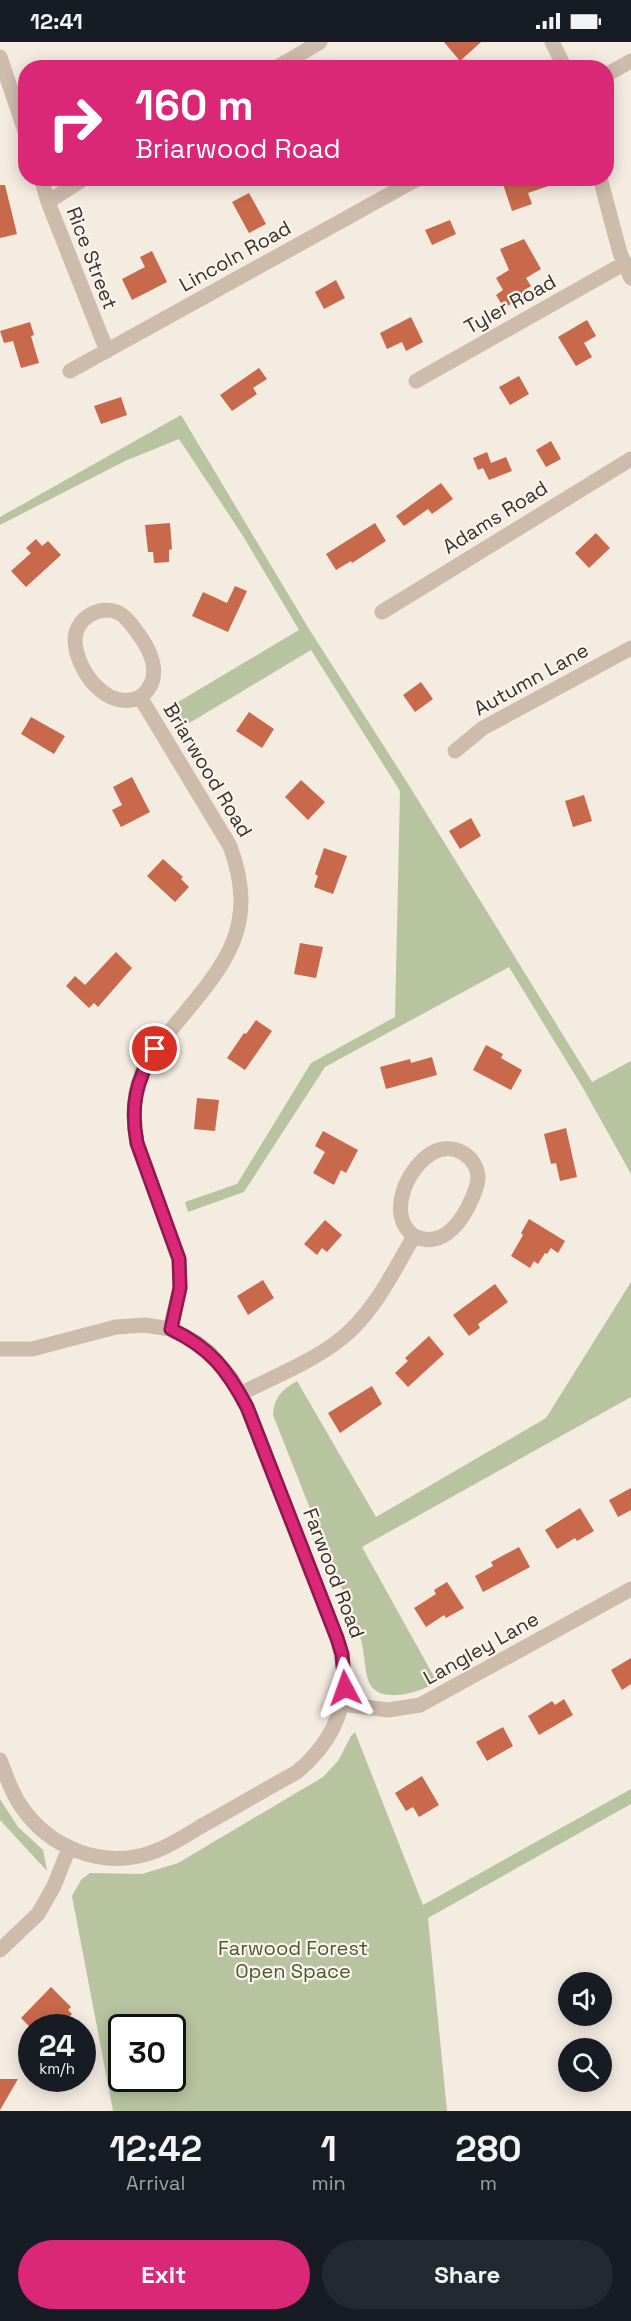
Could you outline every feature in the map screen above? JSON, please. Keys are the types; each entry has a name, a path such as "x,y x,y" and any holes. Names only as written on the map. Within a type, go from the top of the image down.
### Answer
{"street":[{"path":"290,60 320,42"},
{"path":"552,42 561,60"},
{"path":"0,57 18,110"},
{"path":"614,71 631,62"},
{"name":"Rice Street","path":"43,186 107,351"},
{"path":"48,202 73,186"},
{"name":"Lincoln Road","path":"70,371 405,186"},
{"path":"602,186 628,271"},
{"name":"Tyler Road","path":"416,381 628,271"},
{"name":"Adams Road","path":"382,612 631,459"},
{"name":"Briarwood Road","path":"101,610 119,613 142,639 152,659 154,672 152,684 140,697 123,701 111,698 100,690 87,672 75,640 81,622 90,615 101,610"},
{"name":"Autumn Lane","path":"455,751 483,728 631,648"},
{"name":"Briarwood Road","path":"140,697 230,846 241,885 239,926 224,963 155,1049 141,1073 134,1101 134,1127 137,1143 179,1259 180,1288 171,1329"},
{"path":"446,1148 463,1153 475,1166 478,1178 466,1211 453,1228 443,1236 425,1240 414,1236 402,1222 399,1210 411,1178 423,1160 434,1152 446,1148"},
{"path":"240,1394 327,1349 347,1334 375,1302 414,1236"},
{"name":"Farwood Road","path":"0,1349 32,1349 122,1326 145,1325 171,1329 210,1353 232,1379 253,1422 337,1638 345,1671 342,1704 337,1720 326,1742 310,1761 297,1772 152,1853 102,1858 69,1848 40,1830 29,1817 19,1803 0,1760"},
{"name":"Langley Lane","path":"342,1704 388,1710 420,1705 631,1589"},
{"path":"0,1950 38,1914 51,1893 69,1848"}],"green space":[{"path":"181,415 309,629 410,787 592,1082 631,1061 631,1174 583,1088 509,967 325,1067 244,1192 188,1212 185,1202 237,1184 311,1063 395,1017 400,791 311,650 181,728 168,708 299,630 243,536 179,439 125,461 0,525 0,517"},
{"path":"631,1282 631,1397 362,1547 437,1682 418,1691 397,1695 378,1692 369,1682 362,1643 355,1622 273,1415 277,1399 283,1391 297,1381 376,1517 546,1418"},
{"name":"Farwood Forest Open Space","path":"355,1732 423,1905 631,1789 631,1804 428,1918 447,2111 113,2111 109,2092 186,2092 186,2014 108,2014 108,2085 72,1896 81,1880 90,1873 142,1874 178,1863 323,1777 338,1761"},
{"path":"0,1799 18,1827 43,1850 47,1871 0,1820"}],"building":[{"path":"444,42 481,42 461,60"},
{"path":"0,185 5,185 17,234 0,238"},
{"path":"504,186 548,186 528,193 532,204 512,211"},
{"path":"249,193 266,224 249,233 232,202"},
{"path":"450,220 456,234 432,245 425,230"},
{"path":"524,239 541,269 526,278 531,286 525,290 528,294 504,308 496,295 503,290 496,278 509,270 500,249"},
{"path":"152,251 167,282 132,300 122,279 145,267 140,257"},
{"path":"336,280 345,298 324,309 315,292"},
{"path":"411,317 423,342 406,351 402,342 387,349 380,333"},
{"path":"587,320 596,336 584,343 592,357 576,366 558,337"},
{"path":"30,322 34,335 31,336 39,363 21,368 13,341 4,343 0,331"},
{"path":"259,368 267,379 253,388 257,394 232,411 220,395"},
{"path":"519,376 529,394 510,405 499,387"},
{"path":"121,397 127,415 101,424 94,406"},
{"path":"551,441 561,459 546,467 536,450"},
{"path":"487,452 491,463 506,457 512,471 489,480 483,468 478,470 473,458"},
{"path":"441,483 453,499 432,514 428,509 404,526 396,516"},
{"path":"170,523 172,549 169,550 169,562 154,563 153,552 148,552 145,525"},
{"path":"375,523 386,541 352,563 351,561 336,570 326,554"},
{"path":"596,533 610,548 589,568 575,553"},
{"path":"36,539 42,546 48,541 61,555 26,587 11,571 31,553 26,548"},
{"path":"235,586 247,591 228,632 192,616 203,592 227,603"},
{"path":"421,682 433,699 415,712 403,695"},
{"path":"249,712 274,729 262,748 236,731"},
{"path":"31,717 65,736 54,754 21,734"},
{"path":"132,777 150,812 121,827 112,810 122,805 113,787"},
{"path":"301,780 325,802 308,820 285,797"},
{"path":"584,795 592,821 573,827 565,801"},
{"path":"471,818 481,836 460,849 449,831"},
{"path":"324,848 347,856 333,894 314,887 318,876 315,874"},
{"path":"163,859 183,877 181,879 189,887 175,902 147,876"},
{"path":"300,943 323,947 316,978 294,974"},
{"path":"116,952 132,968 98,1007 94,1003 89,1008 66,986 75,976 85,985"},
{"path":"256,1020 272,1031 245,1070 227,1058"},
{"path":"486,1045 503,1054 501,1058 522,1070 511,1090 473,1070"},
{"path":"432,1057 437,1075 386,1089 380,1067 410,1059 411,1063"},
{"path":"197,1098 219,1100 215,1131 194,1129"},
{"path":"566,1128 577,1177 560,1181 556,1163 551,1164 544,1134"},
{"path":"323,1131 358,1150 346,1173 341,1170 334,1185 313,1173 325,1152 315,1146"},
{"path":"529,1219 565,1241 558,1253 551,1248 538,1264 534,1261 530,1268 511,1256"},
{"path":"325,1220 342,1235 327,1252 322,1248 317,1255 304,1244"},
{"path":"263,1280 274,1298 248,1315 237,1296"},
{"path":"495,1284 508,1302 478,1324 480,1328 469,1336 453,1315"},
{"path":"429,1336 444,1354 408,1387 395,1373 408,1361 405,1358"},
{"path":"372,1386 382,1404 340,1433 328,1413"},
{"path":"631,1488 631,1510 618,1517 609,1500"},
{"path":"580,1508 594,1531 577,1541 575,1538 557,1549 545,1530"},
{"path":"519,1547 530,1567 483,1592 475,1576 493,1566 491,1562"},
{"path":"447,1582 464,1608 446,1618 444,1615 426,1627 414,1608 436,1594 434,1590"},
{"path":"631,1658 631,1684 622,1690 611,1670"},
{"path":"564,1699 573,1715 539,1735 528,1716 552,1701 555,1705"},
{"path":"503,1727 513,1746 487,1761 476,1742"},
{"path":"422,1776 439,1805 419,1817 413,1807 406,1811 395,1793"},
{"path":"51,1987 71,2007 68,2010 72,2014 25,2014"},
{"path":"0,2079 18,2079 0,2110"}],"route":[{"path":"155,1049 141,1073 133,1114 137,1143 179,1259 180,1288 171,1329 210,1353 232,1379 247,1407 337,1638 345,1671 345,1688"}]}
